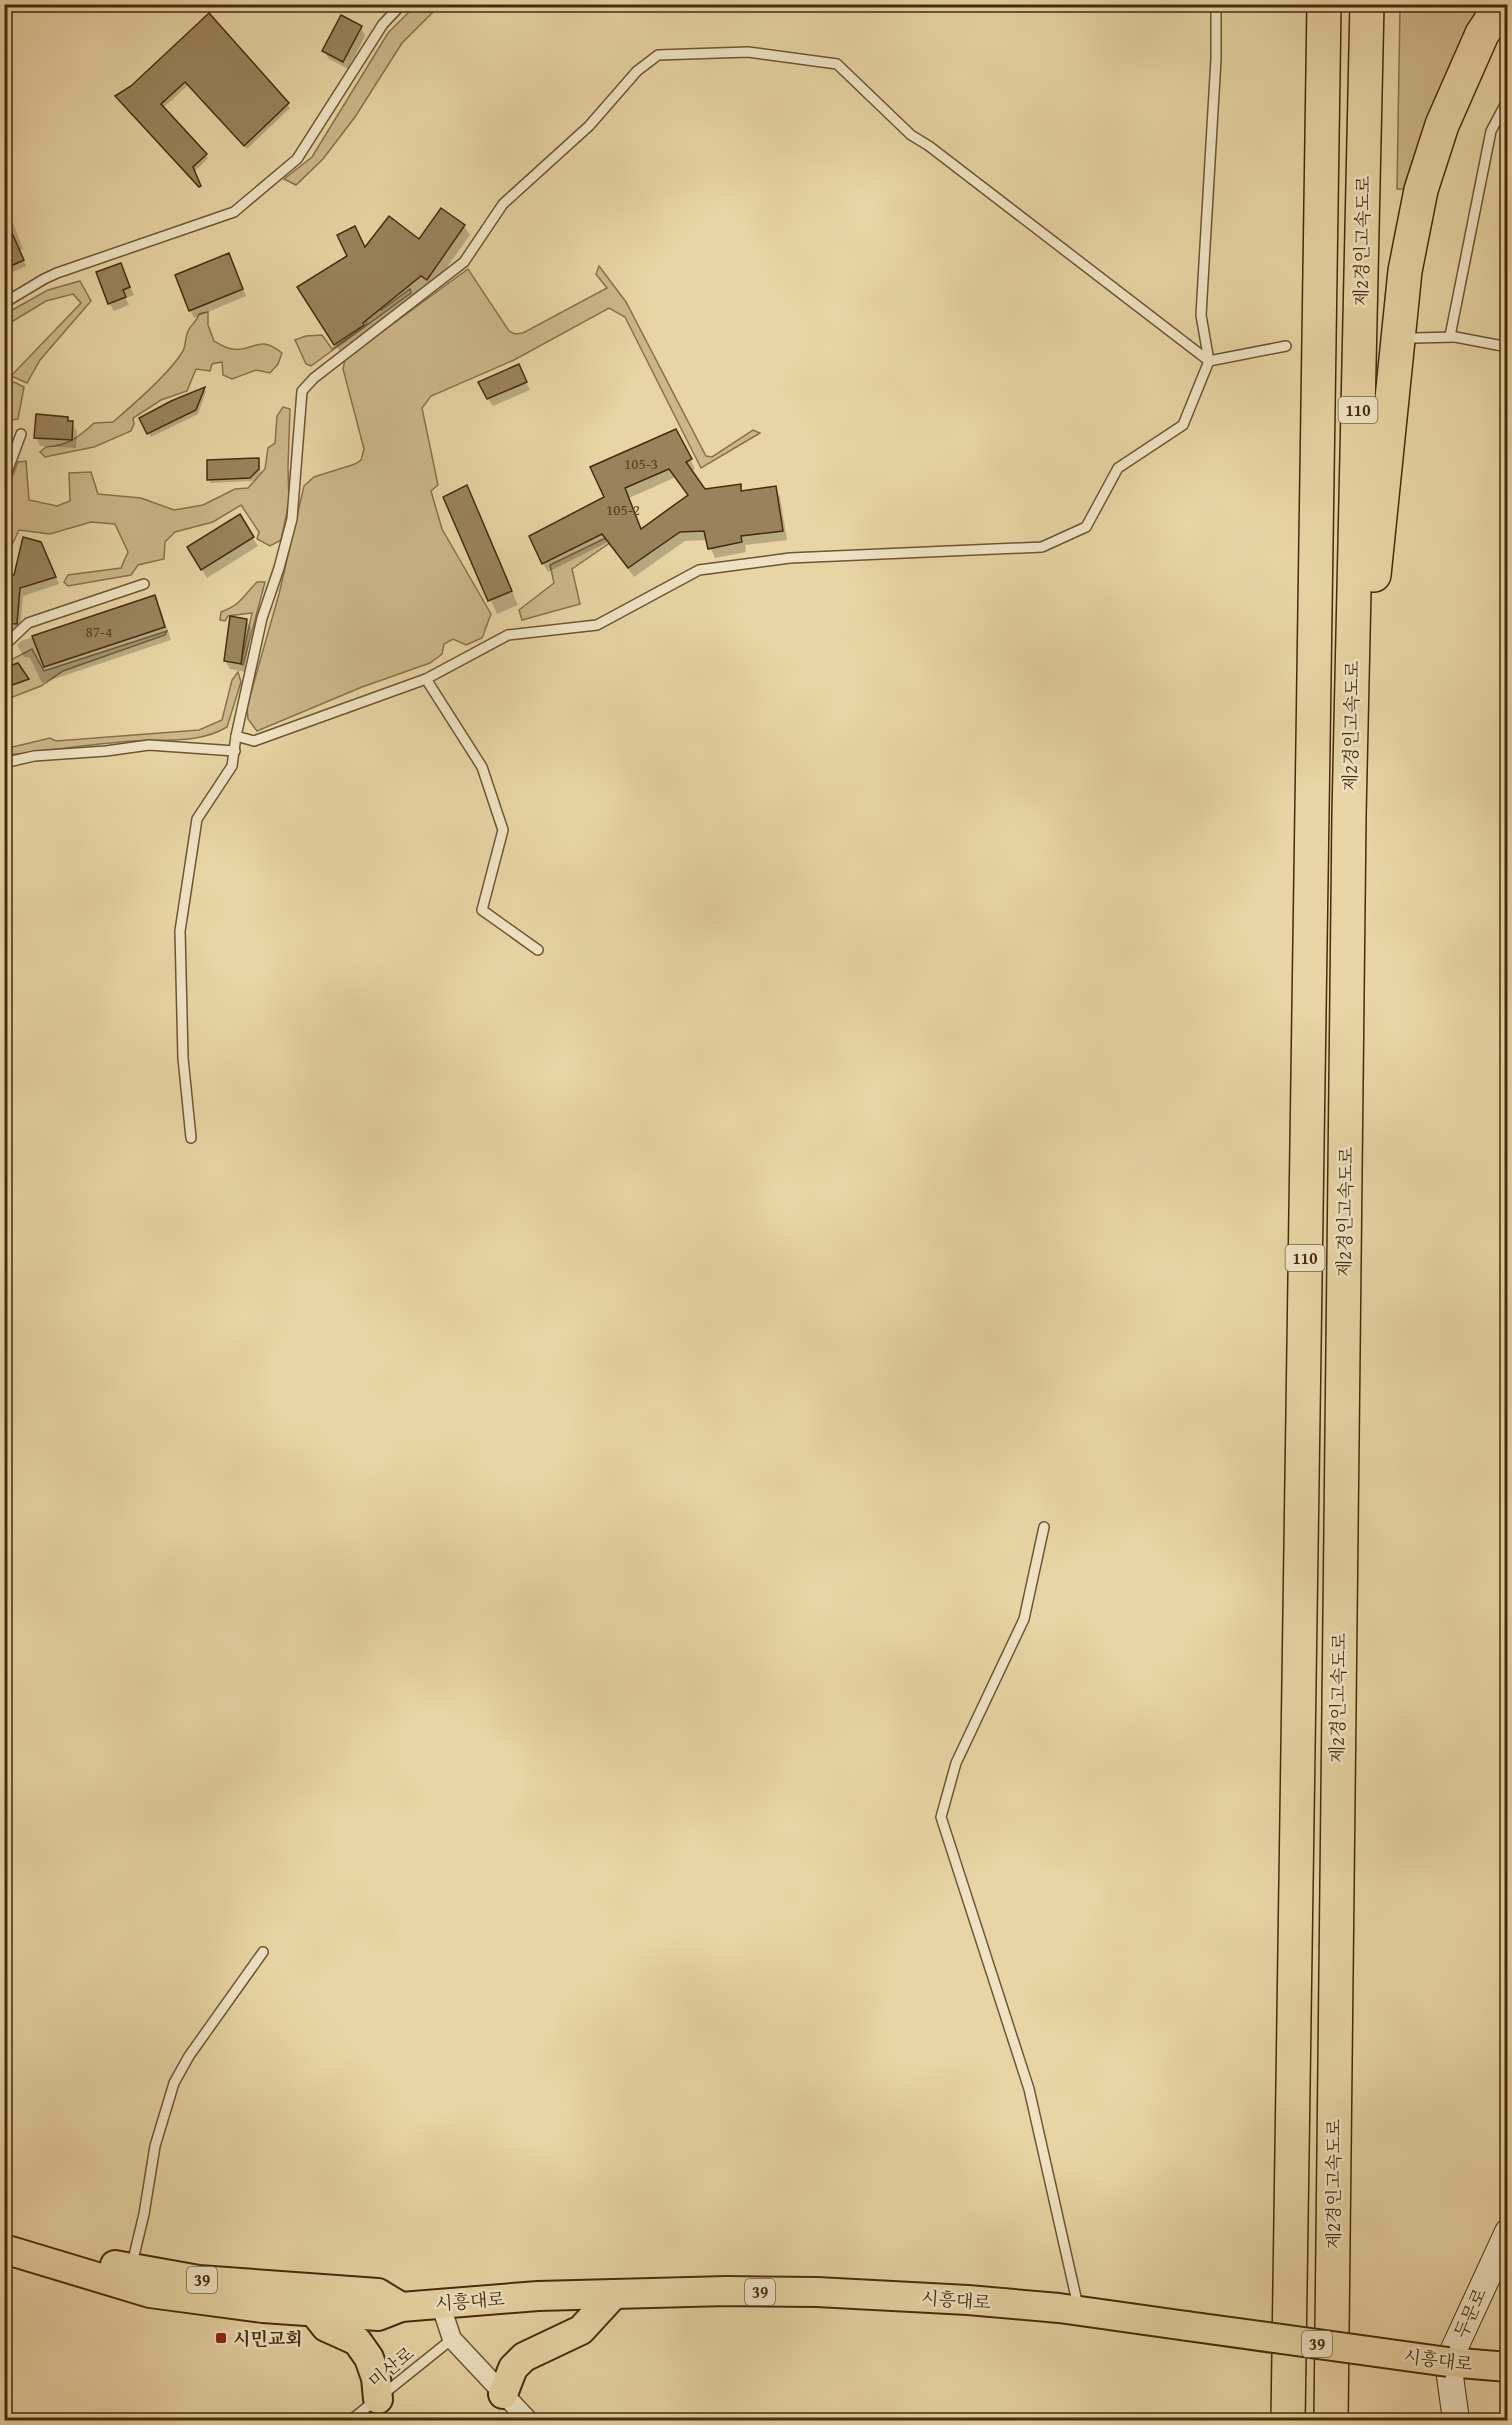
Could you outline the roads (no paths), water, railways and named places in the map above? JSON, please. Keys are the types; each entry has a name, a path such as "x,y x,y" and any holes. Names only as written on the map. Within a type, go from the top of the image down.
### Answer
{"highway":[{"path":"1312,4 1322,95"},
{"name":"제2경인고속도로","path":"1288,2421 1324,4"},
{"name":"제2경인고속도로","path":"1331,2421 1349,815 1367,4"},
{"path":"1349,815 1405,271 1421,190 1442,125 1482,34 1502,4"}],"main road":[{"name":"39","path":"4,2234 131,2269 199,2280 378,2293 401,2307"},
{"name":"시흥대로","path":"4,2249 150,2293 263,2308 378,2316 401,2307 538,2296 817,2292 968,2300 1079,2311 1448,2362 1508,2367"},
{"path":"503,2394 513,2367 524,2358 581,2330 614,2294"},
{"path":"314,2312 326,2327 357,2341 369,2358 376,2378 378,2399"}],"street":[{"name":"두문로","path":"1448,2362 1508,2232"},
{"path":"440,2303 452,2339 528,2421"},
{"path":"1448,2362 1456,2421"}],"lane":[{"path":"4,303 57,273 234,212 297,159 383,24 402,4"},
{"path":"236,736 254,741 426,679 508,634 597,625 699,570 790,558 1042,547 1086,527 1118,468 1183,425 1209,361 1201,315 1216,59 1216,4"},
{"path":"191,1138 183,1058 180,931 197,819 232,766 236,736 262,618 292,519 302,391 314,378 464,262 503,204 589,126 638,71 658,55 748,52 837,64 911,135 929,146 1209,361 1286,346"},
{"path":"1452,336 1491,131 1508,99"},
{"path":"1415,338 1452,336 1508,347"},
{"path":"4,480 21,434"},
{"path":"4,646 28,623 144,584"},
{"path":"426,679 482,767 503,830 482,909 538,950"},
{"path":"4,763 34,756 106,752 149,745 235,751"},
{"path":"1044,1527 1024,1619 956,1763 941,1817 1029,2089 1079,2311"},
{"path":"131,2269 144,2214 155,2145 174,2082 189,2056 263,1952"},
{"name":"미산로","path":"351,2421 452,2339"}],"place":[{"name":"시민교회","path":"221,2338"}]}
